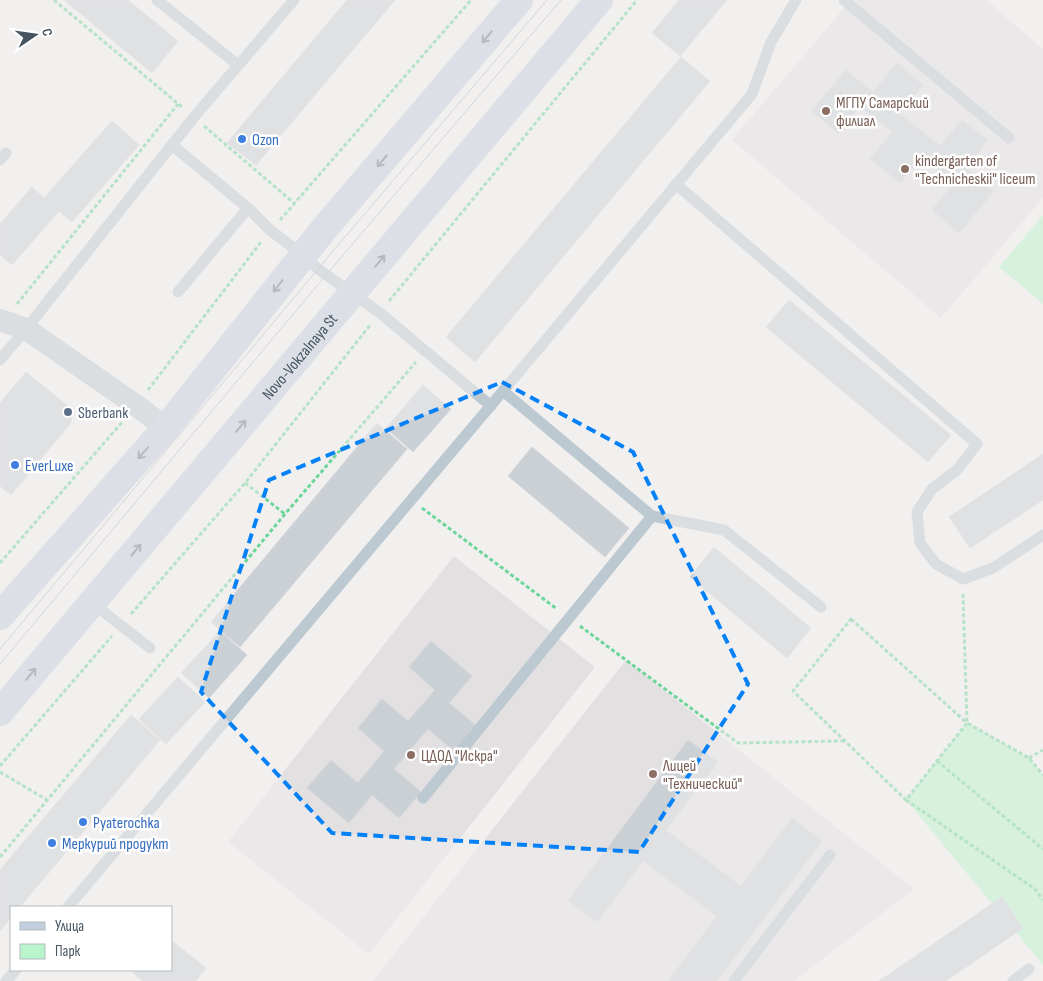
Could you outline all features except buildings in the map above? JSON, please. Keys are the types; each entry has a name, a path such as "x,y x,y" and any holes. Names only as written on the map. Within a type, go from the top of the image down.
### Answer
{"main road":[{"path":"0,616 166,428 324,229 519,0"},
{"name":"Novo-Vokzalnaya St","path":"0,712 599,0"}],"street":[{"path":"1,321 26,329 166,428"}],"lane":[{"path":"157,0 238,65"},
{"path":"0,360 194,117 294,0"},
{"path":"69,906 752,94 771,42 796,0"},
{"path":"844,0 1008,138"},
{"path":"172,145 248,208 270,230 318,269 380,312 491,406"},
{"path":"676,184 977,444 957,470 932,489 917,512 920,543 936,564 963,579 993,568 1043,535"},
{"path":"178,292 248,208"},
{"path":"503,391 652,516 724,530 821,607"},
{"path":"423,798 652,516"},
{"path":"92,602 150,648"},
{"path":"734,981 830,855"},
{"path":"1013,981 1029,970"},
{"path":"6,981 15,971"}],"path":[{"path":"54,0 295,204"},
{"path":"0,563 137,406 270,230 295,204 471,0"},
{"path":"0,766 244,483 380,312 636,0"},
{"path":"1,321 7,317 178,104"},
{"path":"0,857 285,514 425,351"},
{"path":"244,483 285,514"},
{"path":"411,500 738,743 844,741"},
{"path":"906,800 967,722 963,579"},
{"path":"1043,775 1029,758 967,722 851,620 793,691 906,800 1035,890 1043,900"},
{"path":"1029,758 1043,750"},
{"path":"936,761 1043,849"},
{"path":"0,772 47,800"}],"highlighted area":[{"path":"502,382 633,452 748,684 639,852 332,833 201,692 269,480"}],"shaded area":[{"name":"kindergarten of \"Technicheskii\" liceum","path":"851,0 986,0 1043,49 1043,198 941,318 732,140"},
{"name":"ЦДОД \"Искра\"","path":"454,556 595,667 369,954 228,842"},
{"name":"Лицей \"Технический\"","path":"626,660 914,889 794,981 373,981"}],"green space":[{"path":"1043,215 1043,304 999,267"},
{"path":"967,723 1029,758 1043,775 1043,965 906,800"}],"tram line":[{"path":"0,649 339,244 547,0"},
{"path":"0,664 326,275 561,0"}],"place":[{"name":"МГПУ Самарский филиал","path":"826,111"},
{"name":"Ozon","path":"242,139"},
{"name":"kindergarten of \"Technicheskii\" liceum","path":"905,169"},
{"name":"Sberbank","path":"68,412"},
{"name":"EverLuxe","path":"15,465"},
{"name":"ЦДОД \"Искра\"","path":"411,755"},
{"name":"Лицей \"Технический\"","path":"653,774"},
{"name":"Pyaterochka","path":"83,822"},
{"name":"Меркурий продукт","path":"52,843"}]}
